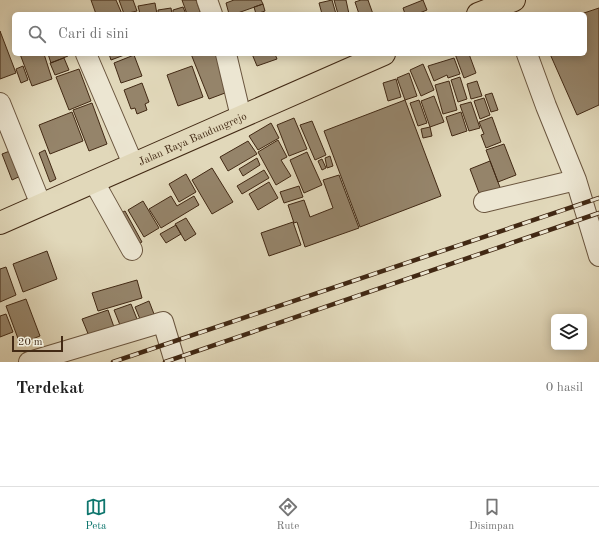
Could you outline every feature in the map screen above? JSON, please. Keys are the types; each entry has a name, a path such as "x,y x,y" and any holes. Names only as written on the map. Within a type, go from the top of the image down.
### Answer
{"main road":[{"path":"486,12 512,5"},
{"name":"Jalan Raya Bandungrejo","path":"0,223 379,56"}],"street":[{"path":"208,0 211,12"},
{"path":"87,56 133,164"},
{"path":"226,56 241,117"},
{"path":"528,56 595,229 599,256"},
{"path":"0,103 41,205"},
{"path":"484,202 576,180"},
{"path":"94,182 132,250"},
{"path":"29,362 162,322 175,362"}],"building":[{"path":"91,0 116,0 121,12 95,12"},
{"path":"119,0 133,0 137,11 123,12"},
{"path":"182,0 196,0 200,12 186,12"},
{"path":"234,0 261,0 263,4 241,12 228,12 226,3"},
{"path":"332,0 335,12 321,12 319,3"},
{"path":"334,0 346,0 349,12 337,12"},
{"path":"368,0 372,12 358,12 355,2"},
{"path":"423,0 427,10 422,12 404,12 403,8"},
{"path":"155,3 157,12 140,12 138,6"},
{"path":"263,4 265,11 255,12 254,7"},
{"path":"183,7 185,12 173,12 173,10"},
{"path":"171,8 172,12 158,12 158,10"},
{"path":"599,8 599,105 577,115 551,56 587,56 587,12"},
{"path":"0,31 16,73 0,79"},
{"path":"21,56 45,56 52,79 32,86"},
{"path":"49,56 68,56 51,63"},
{"path":"110,56 122,56 111,60"},
{"path":"134,56 142,76 121,83 114,63"},
{"path":"192,56 223,56 233,90 209,99"},
{"path":"253,56 276,56 277,59 257,66"},
{"path":"456,56 470,56 476,73 464,78"},
{"path":"64,58 69,70 55,75 50,63"},
{"path":"454,58 460,74 448,78 447,75 434,81 428,66"},
{"path":"423,64 434,90 421,96 410,70"},
{"path":"23,66 28,80 21,83 16,69"},
{"path":"192,66 203,97 178,106 167,75"},
{"path":"79,69 91,101 69,110 56,77"},
{"path":"409,73 417,96 405,100 397,78"},
{"path":"460,77 467,99 458,102 451,80"},
{"path":"396,79 401,97 388,101 383,83"},
{"path":"449,81 457,110 443,114 435,85"},
{"path":"477,81 482,96 471,99 467,84"},
{"path":"142,83 149,102 145,104 147,110 137,114 135,108 131,109 124,90"},
{"path":"492,93 498,110 491,112 485,95"},
{"path":"434,96 444,122 430,127 421,101"},
{"path":"484,98 490,115 480,119 474,101"},
{"path":"405,100 441,196 360,227 324,131"},
{"path":"419,100 427,123 418,126 410,103"},
{"path":"471,102 480,128 469,131 460,105"},
{"path":"92,103 107,144 89,151 73,110"},
{"path":"72,112 83,141 50,154 39,125"},
{"path":"461,112 467,131 452,136 446,117"},
{"path":"492,117 501,142 486,148 481,135 484,134 479,122"},
{"path":"294,118 307,149 289,156 277,125"},
{"path":"312,121 326,155 315,160 300,125"},
{"path":"271,123 279,138 258,150 249,136"},
{"path":"430,127 432,136 423,138 421,129"},
{"path":"278,140 287,157 281,160 291,176 276,185 258,152"},
{"path":"248,141 257,154 228,171 220,157"},
{"path":"504,144 516,175 498,182 486,150"},
{"path":"15,149 25,174 12,180 2,154"},
{"path":"45,150 56,179 50,182 39,153"},
{"path":"307,152 322,185 304,193 290,160"},
{"path":"330,156 333,166 327,168 325,158"},
{"path":"257,158 260,165 243,176 239,169"},
{"path":"322,159 326,168 322,170 318,161"},
{"path":"490,161 501,190 481,198 470,169"},
{"path":"212,168 233,202 212,214 192,180"},
{"path":"264,170 269,178 242,194 237,186"},
{"path":"186,174 196,192 179,202 169,184"},
{"path":"339,175 359,228 305,247 297,222 294,223 288,205 304,200 310,217 333,208 323,180"},
{"path":"269,182 278,198 258,210 249,194"},
{"path":"299,186 303,197 284,203 280,192"},
{"path":"171,196 177,206 194,196 199,205 161,228 149,209"},
{"path":"143,201 159,228 144,237 128,210"},
{"path":"125,211 142,242 132,247 115,216"},
{"path":"186,218 196,234 185,241 175,224"},
{"path":"293,222 301,245 269,256 261,233"},
{"path":"176,225 181,234 166,243 160,234"},
{"path":"47,251 57,279 23,292 13,264"},
{"path":"6,267 16,295 0,302 0,269"},
{"path":"137,280 142,298 98,311 92,293"},
{"path":"26,299 40,336 20,344 6,306"},
{"path":"149,301 154,314 140,319 135,307"},
{"path":"131,304 139,324 122,330 114,310"},
{"path":"108,310 114,327 89,336 82,319"},
{"path":"6,314 13,332 0,337 0,316"}],"railway":[{"path":"113,362 599,198"},
{"path":"165,362 599,213"}]}
